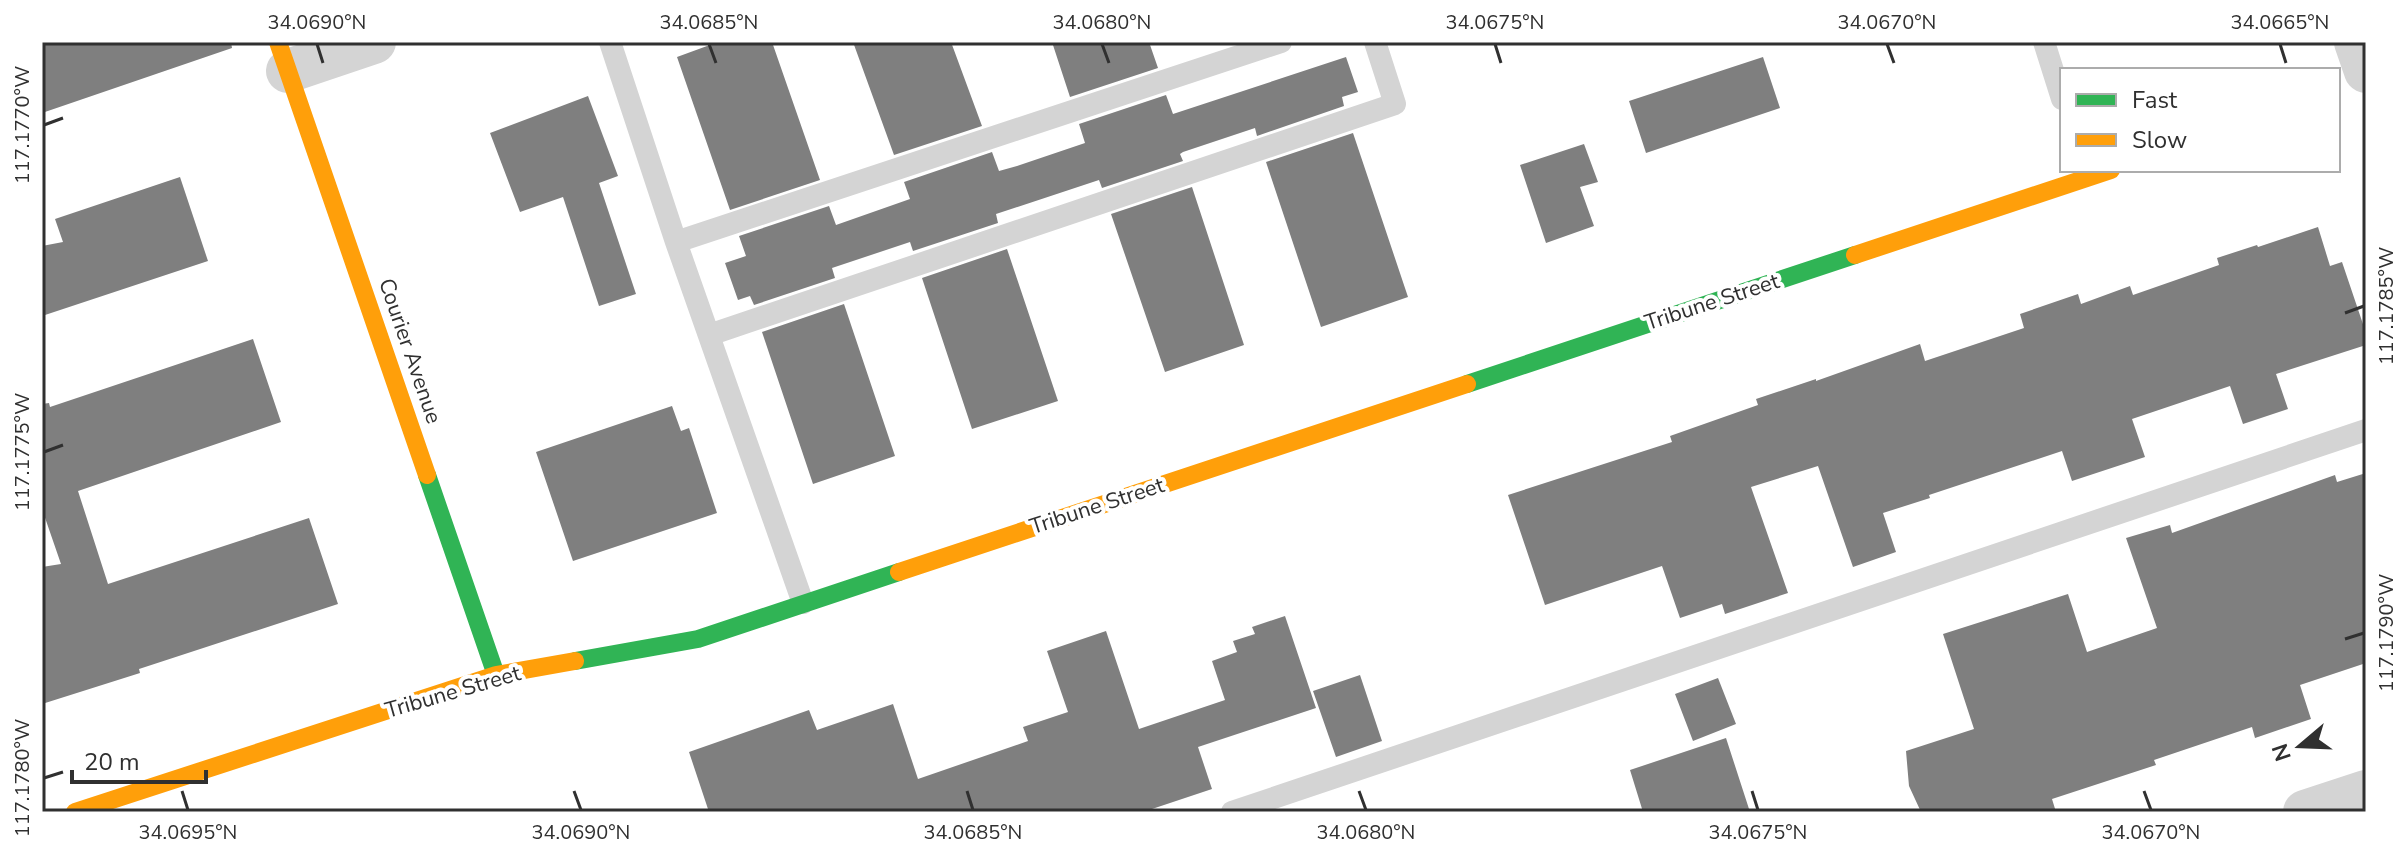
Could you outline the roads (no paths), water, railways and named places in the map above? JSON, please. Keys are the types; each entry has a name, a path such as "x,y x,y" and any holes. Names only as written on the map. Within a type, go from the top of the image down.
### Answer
{"street":[{"path":"283,56 374,42"},
{"path":"2356,42 2366,71"},
{"name":"Courier Avenue","path":"283,56 496,675"},
{"path":"2340,93 2366,83"},
{"name":"Tribune Street","path":"75,812 496,675 698,639 2087,174"},
{"path":"2305,812 2366,792"}],"lane":[{"path":"610,42 676,242 803,603"},
{"path":"676,242 1281,42"},
{"path":"709,335 1395,104 1375,42"},
{"path":"2044,42 2060,93"},
{"path":"1232,812 2366,430"},
{"path":"144,790 152,812"}]}
